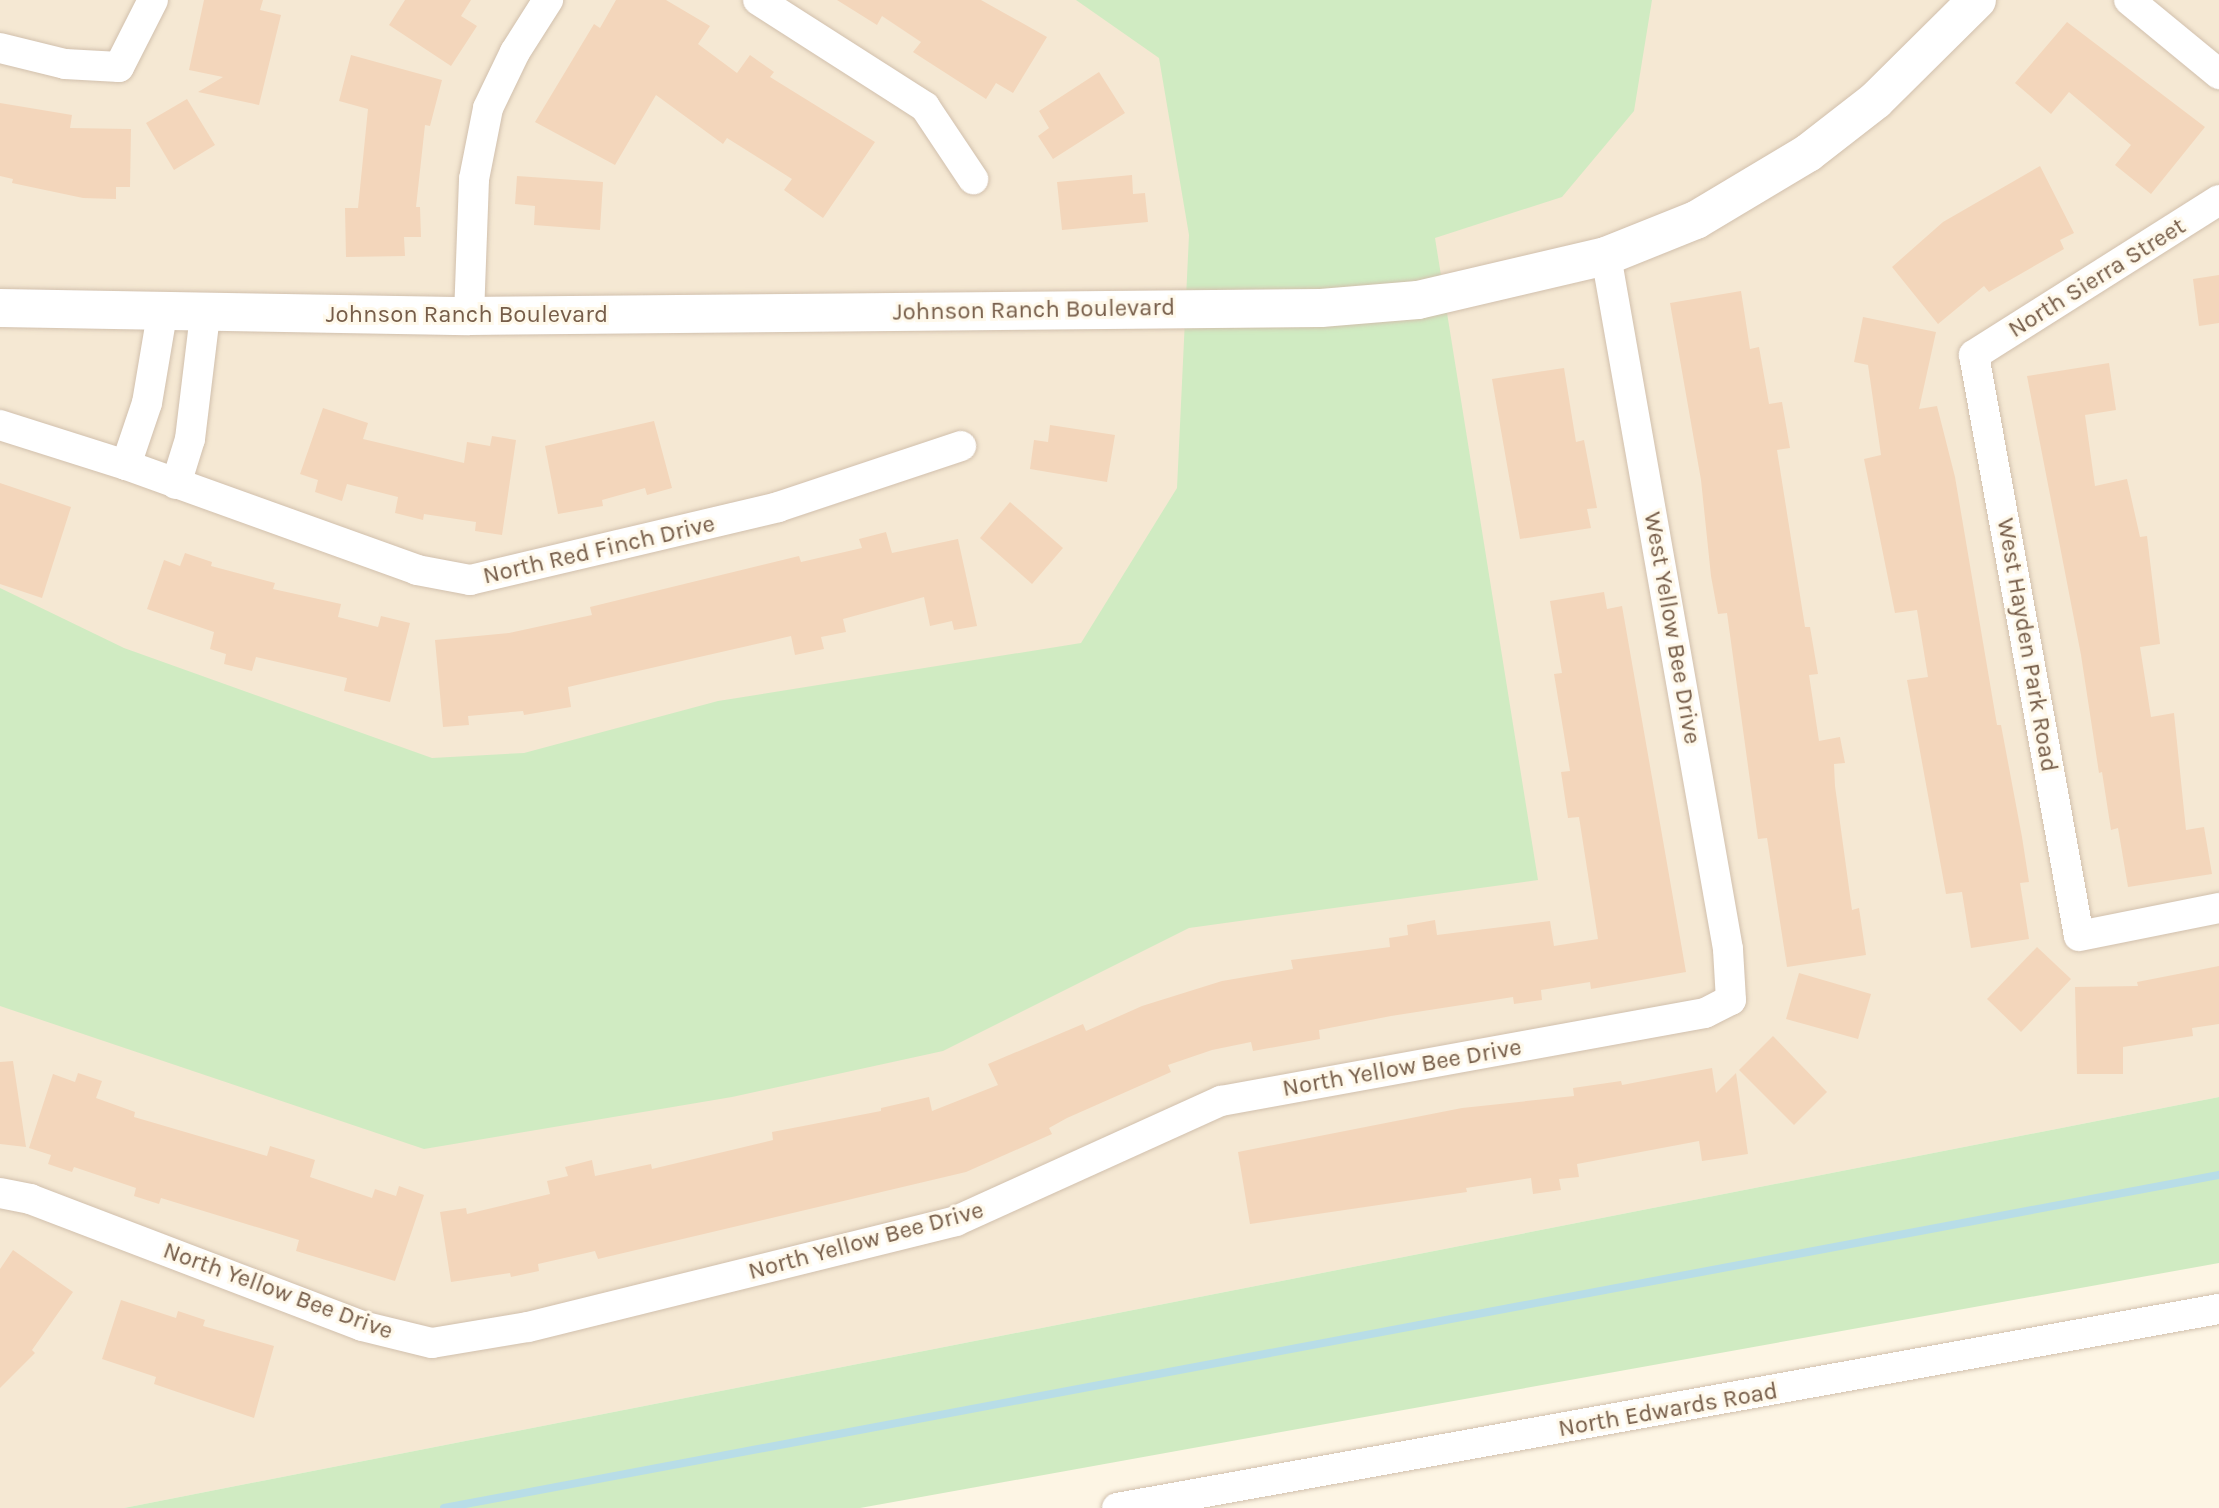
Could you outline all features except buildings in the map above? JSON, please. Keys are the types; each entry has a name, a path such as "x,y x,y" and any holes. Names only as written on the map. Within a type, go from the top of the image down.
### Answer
{"street":[{"path":"0,48 65,64 119,67 125,63 153,0"},
{"path":"469,316 474,179 488,108 515,52 548,0"},
{"path":"758,0 925,107 972,178"},
{"name":"Johnson Ranch Boulevard","path":"0,308 205,315 469,316 1321,307 1467,292 1606,256 1696,220 1808,153 1877,100 1977,0"},
{"path":"2129,0 2219,74"},
{"name":"North Sierra Street","path":"1975,355 2219,200"},
{"name":"West Yellow Bee Drive","path":"1606,256 1726,935 1731,1000"},
{"path":"127,465 147,403 162,314"},
{"path":"176,484 190,439 205,315"},
{"name":"West Hayden Park Road","path":"1975,355 2079,936 2219,908"},
{"name":"North Red Finch Drive","path":"0,425 127,465 417,570 470,580 778,508 961,446"},
{"name":"North Yellow Bee Drive","path":"0,1193 30,1199 362,1326 432,1343 528,1327 956,1221 1220,1101 1705,1013 1731,1000"},
{"name":"North Edwards Road","path":"1117,1508 2219,1309"}],"shaded area":[{"path":"0,0 2219,0 2219,1097 124,1508 0,1508"}],"green space":[{"path":"1076,0 1652,0 1634,111 1562,197 1435,238 1538,880 1189,928 943,1051 732,1097 424,1149 0,1006 0,588 124,648 432,758 524,753 718,701 1081,643 1177,488 1189,235 1159,58"},
{"path":"2219,1097 2219,1263 860,1508 124,1508"}],"waterway":[{"path":"444,1508 2219,1175"}]}
